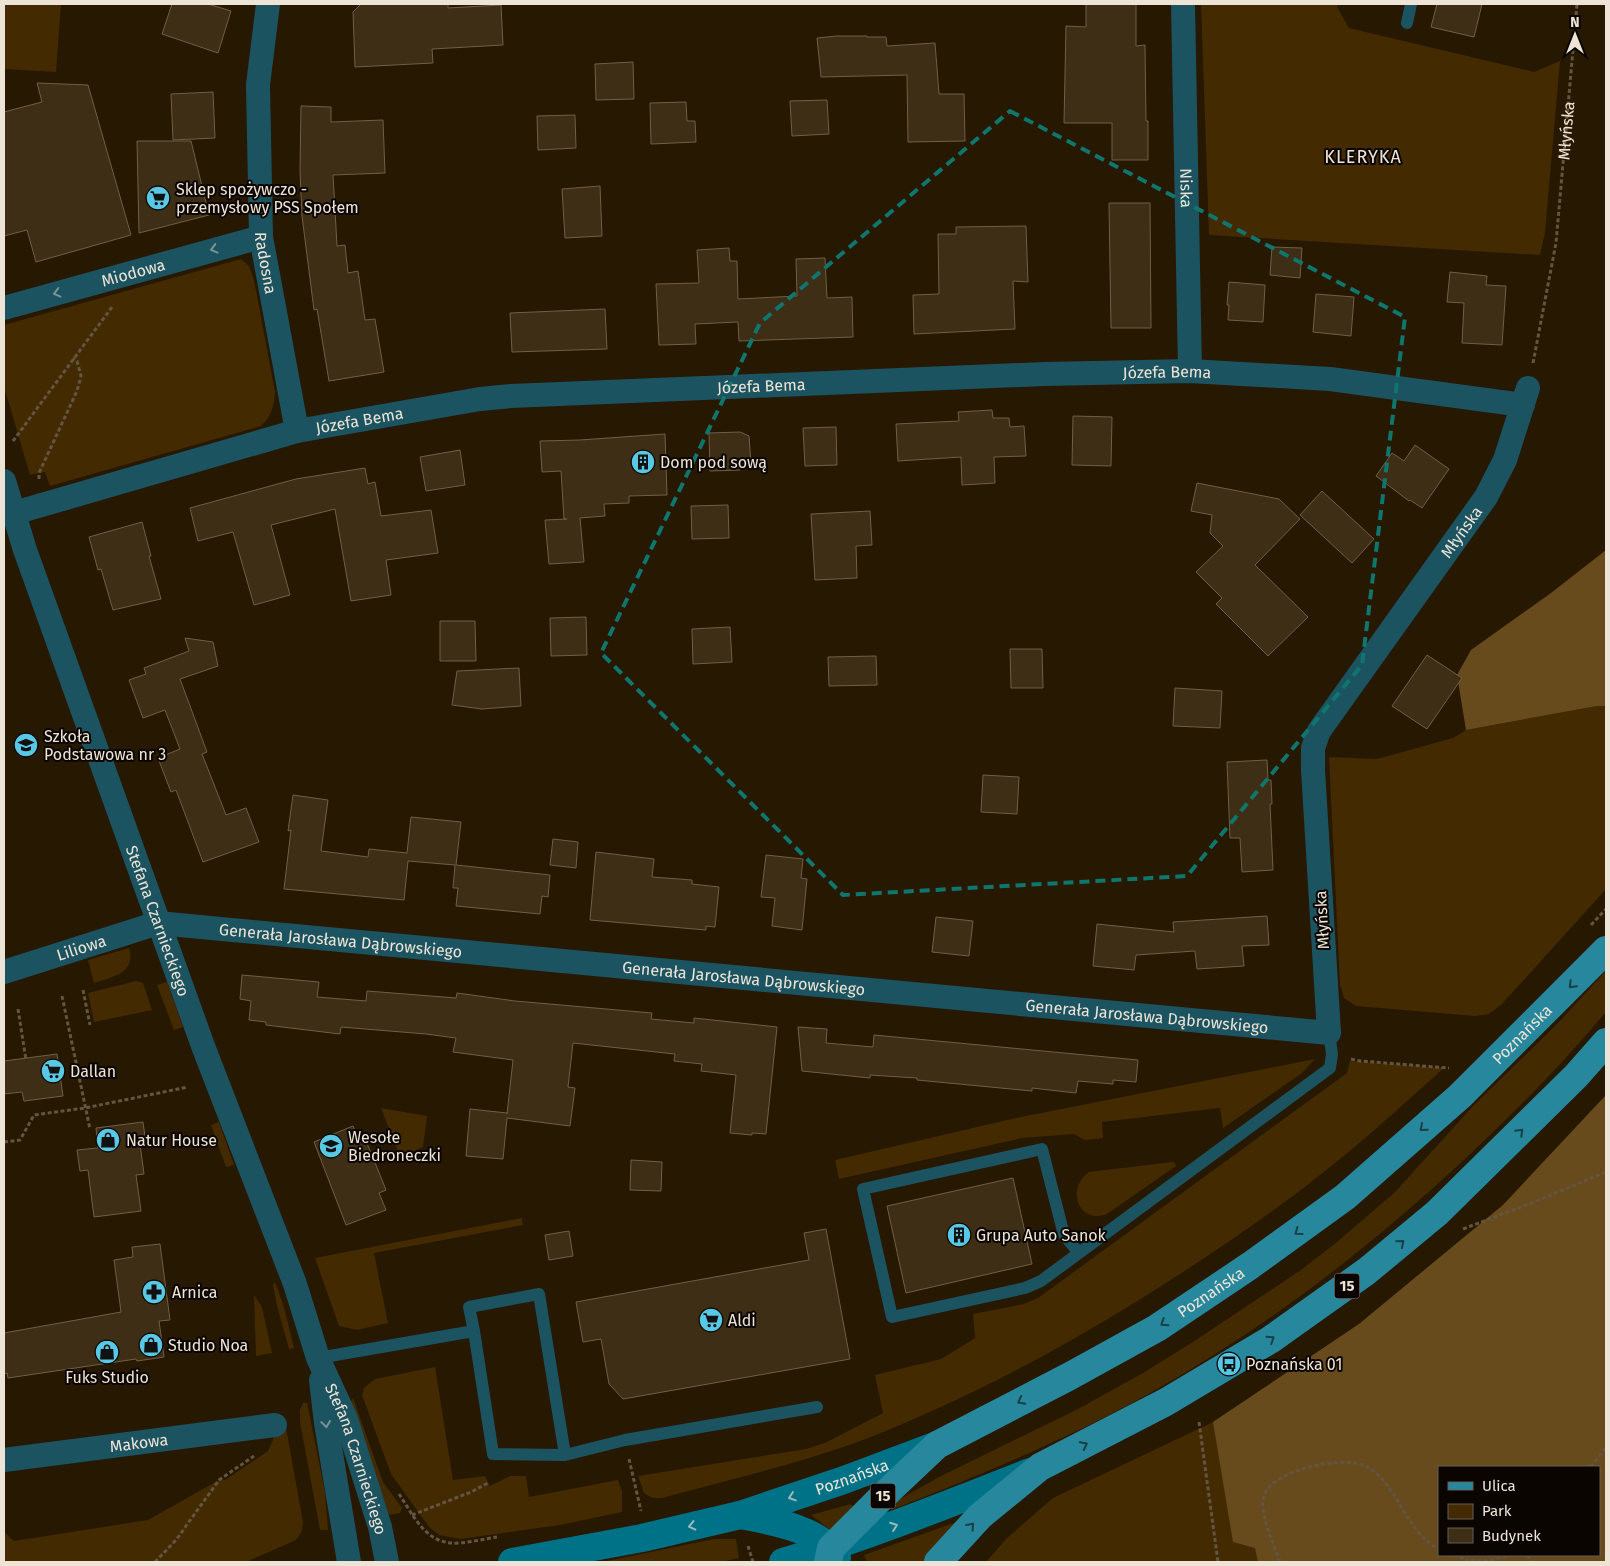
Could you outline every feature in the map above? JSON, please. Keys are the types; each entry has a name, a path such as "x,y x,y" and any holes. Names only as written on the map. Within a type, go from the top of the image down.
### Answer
{"main road":[{"name":"Poznańska","path":"512,1562 642,1538 740,1514 844,1480 937,1445 1070,1376 1157,1328 1251,1265 1338,1203 1460,1096 1606,950"},
{"name":"15","path":"938,1562 980,1516 1040,1467 1166,1402 1270,1340 1367,1271 1437,1213 1576,1076 1606,1042"},
{"name":"15","path":"833,1558 884,1495 937,1445"},
{"path":"783,1562 833,1558 904,1522 1040,1467"},
{"name":"Poznańska","path":"740,1514 774,1522 804,1532 833,1558"}],"street":[{"name":"Radosna","path":"268,4 258,85 261,237 297,431"},
{"name":"Niska","path":"1183,4 1190,371"},
{"name":"Miodowa","path":"4,308 261,237"},
{"name":"Józefa Bema","path":"14,513 297,431 480,399 511,396 1044,374 1190,371 1330,379 1525,396"},
{"name":"Młyńska","path":"1330,1044 1313,748 1319,731 1486,497 1505,460 1525,396"},
{"name":"Stefana Czarnieckiego","path":"4,481 25,550 158,923 203,1046 295,1284 318,1358 346,1419 380,1527 387,1562"},
{"name":"Generała Jarosława Dąbrowskiego","path":"158,923 1330,1044"},
{"name":"Liliowa","path":"4,972 158,923"},
{"name":"Stefana Czarnieckiego","path":"318,1358 326,1423 349,1562"},
{"name":"Makowa","path":"4,1460 272,1425"}],"lane":[{"path":"1407,23 1411,4"},
{"path":"1079,1253 1064,1235 1042,1149 863,1189 892,1317 1025,1288 1041,1281 1079,1253 1330,1068 1330,1044"},
{"path":"565,1455 538,1294 469,1307 493,1454 565,1455 625,1440 817,1407"},
{"path":"318,1358 474,1331"}],"path":[{"name":"Młyńska","path":"1525,396 1556,243 1576,4"},
{"path":"13,441 124,292 120,276"},
{"path":"39,482 39,473 77,391 81,376 77,362 73,358"},
{"path":"83,990 90,1025"},
{"path":"62,996 90,1129"},
{"path":"18,1009 26,1060"},
{"path":"1330,1044 1360,1061 1452,1068 1445,1074"},
{"path":"4,1142 20,1140 34,1115 85,1108 188,1087"},
{"path":"1457,1232 1606,1172"},
{"path":"1198,1422 1218,1562"},
{"path":"156,1562 176,1540 218,1480 264,1448 272,1425"},
{"path":"1592,1466 1606,1447"},
{"path":"1280,1562 1264,1514 1263,1498 1269,1486 1283,1476 1299,1470 1350,1462 1370,1468 1384,1481 1410,1522 1427,1542 1438,1548"},
{"path":"633,1480 641,1512 650,1509"},
{"path":"412,1514 471,1492 488,1483"},
{"path":"397,1491 424,1531 435,1539 451,1543 499,1537"},
{"path":"1466,1561 1487,1561 1507,1556"}],"highlighted area":[{"path":"1010,111 1405,317 1362,665 1187,876 843,895 601,653 760,323"}],"green space":[{"path":"4,4 61,4 56,72 4,69"},
{"path":"1201,4 1338,4 1337,7 1349,28 1534,72 1560,61 1545,233 1540,255 1209,235"},
{"path":"241,259 249,266 254,280 275,392 272,411 265,422 261,426 50,486 45,472 30,475 4,387 4,325"},
{"path":"1597,706 1606,706 1606,889 1502,1004 1489,1014 1475,1016 1356,1006 1344,998 1340,985 1329,757 1377,759 1453,738 1466,730"},
{"path":"129,948 131,956 129,963 121,973 94,983 88,960"},
{"path":"1606,971 1606,1012 1555,1070 1503,1123 1410,1209 1311,1288 1206,1360 1121,1409 1058,1440 994,1468 896,1508 892,1507 891,1504 941,1476 1078,1409 1143,1373 1301,1270 1395,1192 1474,1105 1556,1025"},
{"path":"136,981 143,983 152,1010 94,1022 88,993"},
{"path":"167,982 183,1027 174,1030 157,985"},
{"path":"1315,1059 1302,1073 1223,1128 1220,1108 1102,1122 1103,1138 1085,1140 1074,1134 1022,1138 839,1179 835,1160 1016,1118"},
{"path":"1350,1061 1444,1068 1345,1155 1264,1217 1142,1298 1026,1365 945,1405 838,1449 662,1498 652,1498 644,1493 638,1476 806,1449 825,1443 883,1413 875,1375 941,1359 975,1338 973,1314 1024,1304 1038,1298 1347,1073"},
{"path":"1606,1095 1606,1562 986,1562 1006,1539 1053,1498 1213,1422 1359,1324 1503,1205"},
{"path":"381,1108 427,1116 423,1147 400,1157"},
{"path":"219,1122 234,1165 226,1167 211,1125"},
{"path":"1172,1162 1176,1166 1107,1214 1097,1216 1089,1214 1078,1203 1078,1187 1082,1179 1089,1172"},
{"path":"522,1218 523,1225 374,1253 388,1323 357,1330 339,1326 315,1258"},
{"path":"275,1282 284,1307 294,1348 289,1349 277,1306 273,1285"},
{"path":"254,1295 262,1307 272,1353 256,1356"},
{"path":"435,1367 453,1480 485,1476 490,1486 510,1476 526,1476 529,1497 618,1480 622,1491 622,1512 560,1525 460,1539 439,1535 429,1527 391,1474 362,1395 364,1388 375,1379"},
{"path":"353,1398 383,1482 402,1508 400,1513 389,1515 352,1409 351,1401"},
{"path":"303,1403 307,1403 325,1492 328,1530 320,1530 300,1422 300,1410"},
{"path":"286,1428 303,1522 302,1531 296,1540 246,1562 4,1562 4,1532 14,1541 148,1520 219,1480 225,1480 268,1451 273,1440 274,1429"},
{"path":"851,1504 855,1510 841,1526 829,1529 811,1515"},
{"path":"965,1519 925,1562 867,1562 864,1555"},
{"path":"714,1539 736,1539 739,1558 721,1562 602,1562"}],"shaded area":[{"path":"1606,550 1606,706 1597,706 1466,730 1457,675 1471,650 1551,593"},
{"path":"1606,1095 1606,1562 1258,1562 1255,1548 1233,1542 1213,1422 1359,1324 1503,1205"}],"building":[{"path":"172,4 208,4 231,11 218,53 162,34"},
{"path":"361,4 448,4 448,8 501,5 503,45 432,49 433,63 355,67 353,12"},
{"path":"1086,4 1136,4 1136,46 1145,45 1148,160 1112,160 1112,123 1064,123 1066,26 1086,27"},
{"path":"1437,4 1482,4 1474,37 1431,27"},
{"path":"837,36 886,37 887,46 935,43 939,94 964,94 965,141 908,142 907,75 821,77 817,38"},
{"path":"633,62 634,99 596,100 595,64"},
{"path":"37,83 88,85 131,235 36,262 27,230 4,236 4,112 42,102"},
{"path":"213,92 215,138 173,140 171,94"},
{"path":"827,100 829,134 792,136 790,101"},
{"path":"686,102 687,121 695,121 696,142 651,144 650,103"},
{"path":"301,106 331,107 331,122 383,120 385,173 333,175 337,246 345,245 348,273 358,271 365,320 375,319 384,372 329,381 317,309 314,310 302,216 300,171"},
{"path":"575,115 576,148 538,150 537,116"},
{"path":"137,141 191,141 209,215 139,233"},
{"path":"600,186 602,236 565,238 562,189"},
{"path":"1109,203 1150,203 1151,328 1111,328"},
{"path":"1026,226 1028,282 1013,281 1015,329 914,334 913,295 939,294 938,234 956,234 956,227"},
{"path":"1272,247 1302,248 1300,278 1270,275"},
{"path":"729,248 730,261 737,261 738,299 797,296 796,259 825,258 827,298 852,297 853,337 739,341 738,322 695,324 696,344 659,345 656,284 699,283 697,250"},
{"path":"1450,272 1487,276 1486,285 1506,286 1502,345 1462,343 1464,303 1447,302"},
{"path":"1229,282 1265,285 1263,322 1228,320"},
{"path":"1316,294 1354,297 1351,336 1313,332"},
{"path":"605,309 607,349 512,352 510,313"},
{"path":"992,410 993,418 1009,418 1010,427 1024,426 1026,456 994,457 995,483 962,485 961,457 898,461 896,424 959,421 958,412"},
{"path":"1073,416 1112,417 1111,466 1072,465"},
{"path":"836,427 837,465 805,466 803,428"},
{"path":"740,432 749,436 751,465 740,465 740,470 710,471 709,433"},
{"path":"665,434 667,495 629,496 629,503 604,504 605,516 580,518 584,562 549,564 545,520 567,519 564,519 561,471 542,472 540,441"},
{"path":"1415,445 1449,469 1422,508 1409,501 1376,476 1392,453 1404,461"},
{"path":"460,450 465,485 426,491 420,457"},
{"path":"365,468 368,484 375,482 381,516 431,510 438,553 386,560 391,595 351,601 335,509 271,525 290,595 254,605 233,532 198,541 190,508 296,479"},
{"path":"1197,483 1279,499 1300,519 1255,565 1308,617 1268,656 1216,604 1222,598 1196,572 1223,546 1210,533 1212,515 1191,511"},
{"path":"1322,491 1374,539 1352,563 1300,515"},
{"path":"728,505 729,538 692,539 691,506"},
{"path":"870,511 872,545 856,546 857,578 815,580 811,514"},
{"path":"142,522 161,599 113,610 101,569 98,570 89,537"},
{"path":"586,617 587,655 551,656 550,618"},
{"path":"440,621 475,621 476,661 440,661"},
{"path":"730,627 732,662 693,664 692,629"},
{"path":"185,638 213,642 218,666 180,679 207,752 202,754 226,815 246,808 259,842 203,862 176,790 171,792 158,758 180,749 165,710 143,718 129,680 146,674 144,668 189,651"},
{"path":"1010,649 1042,649 1043,688 1011,688"},
{"path":"1427,655 1462,678 1427,729 1392,706"},
{"path":"876,656 877,685 829,686 828,657"},
{"path":"519,668 521,706 482,709 452,705 457,671"},
{"path":"1175,688 1222,691 1220,728 1173,726"},
{"path":"1267,760 1268,780 1271,780 1272,804 1270,804 1273,870 1242,872 1240,838 1230,838 1227,762"},
{"path":"983,775 1019,777 1017,814 981,812"},
{"path":"293,795 328,800 321,851 368,857 369,849 407,853 411,817 461,822 456,865 550,875 548,897 542,896 540,914 456,906 458,888 453,888 455,865 408,861 404,900 284,889 291,830 288,831"},
{"path":"553,839 578,842 576,868 550,865"},
{"path":"596,852 654,859 652,877 692,880 692,884 719,887 715,927 706,926 706,930 590,920"},
{"path":"766,855 803,859 801,878 807,879 802,930 772,926 775,898 761,897"},
{"path":"1267,916 1269,945 1242,946 1244,966 1197,969 1195,951 1136,955 1134,970 1093,966 1097,924 1174,932 1173,922"},
{"path":"936,917 973,921 969,956 932,952"},
{"path":"242,975 319,982 317,997 366,1001 367,991 456,998 457,993 515,1001 652,1013 651,1019 694,1023 694,1018 777,1027 766,1134 730,1133 736,1075 701,1071 702,1064 674,1061 675,1054 573,1043 568,1087 575,1088 570,1126 507,1118 503,1159 466,1156 470,1109 507,1114 513,1060 453,1052 456,1038 341,1027 340,1034 266,1025 266,1022 249,1020 251,1001 240,999"},
{"path":"798,1027 827,1029 826,1043 873,1047 874,1035 1138,1060 1136,1082 1113,1080 1113,1084 1078,1081 1076,1093 1032,1088 1032,1091 917,1080 917,1078 870,1075 870,1078 802,1071"},
{"path":"57,1054 63,1096 24,1101 22,1092 4,1094 4,1061"},
{"path":"143,1122 146,1144 140,1144 144,1174 136,1175 141,1211 94,1217 88,1170 80,1171 77,1150 98,1148 96,1128"},
{"path":"353,1126 360,1143 366,1141 386,1190 379,1193 386,1210 346,1225 314,1142"},
{"path":"631,1160 662,1162 661,1191 630,1190"},
{"name":"Grupa Auto Sanok","path":"1013,1178 1032,1264 906,1293 887,1206"},
{"name":"Aldi","path":"826,1229 850,1359 623,1399 609,1384 601,1339 583,1342 576,1302 809,1260 804,1233"},
{"path":"569,1231 573,1256 549,1260 545,1235"},
{"path":"160,1244 170,1320 159,1321 164,1357 137,1361 136,1359 8,1378 7,1373 4,1374 4,1333 121,1312 114,1260 133,1257 132,1247"}],"place":[{"name":"Sklep spożywczo - przemysłowy PSS Społem","path":"158,198"},
{"name":"Dom pod sową","path":"643,462"},
{"name":"Szkoła Podstawowa nr 3","path":"26,745"},
{"name":"Dallan","path":"53,1071"},
{"name":"Natur House","path":"108,1140"},
{"name":"Wesołe Biedroneczki","path":"331,1146"},
{"name":"Grupa Auto Sanok","path":"959,1235"},
{"name":"Arnica","path":"154,1292"},
{"name":"Aldi","path":"711,1320"},
{"name":"Studio Noa","path":"151,1345"},
{"name":"Fuks Studio","path":"107,1352"},
{"name":"Poznańska 01","path":"1229,1364"}],"district":[{"name":"KLERYKA","path":"1363,157"}]}
